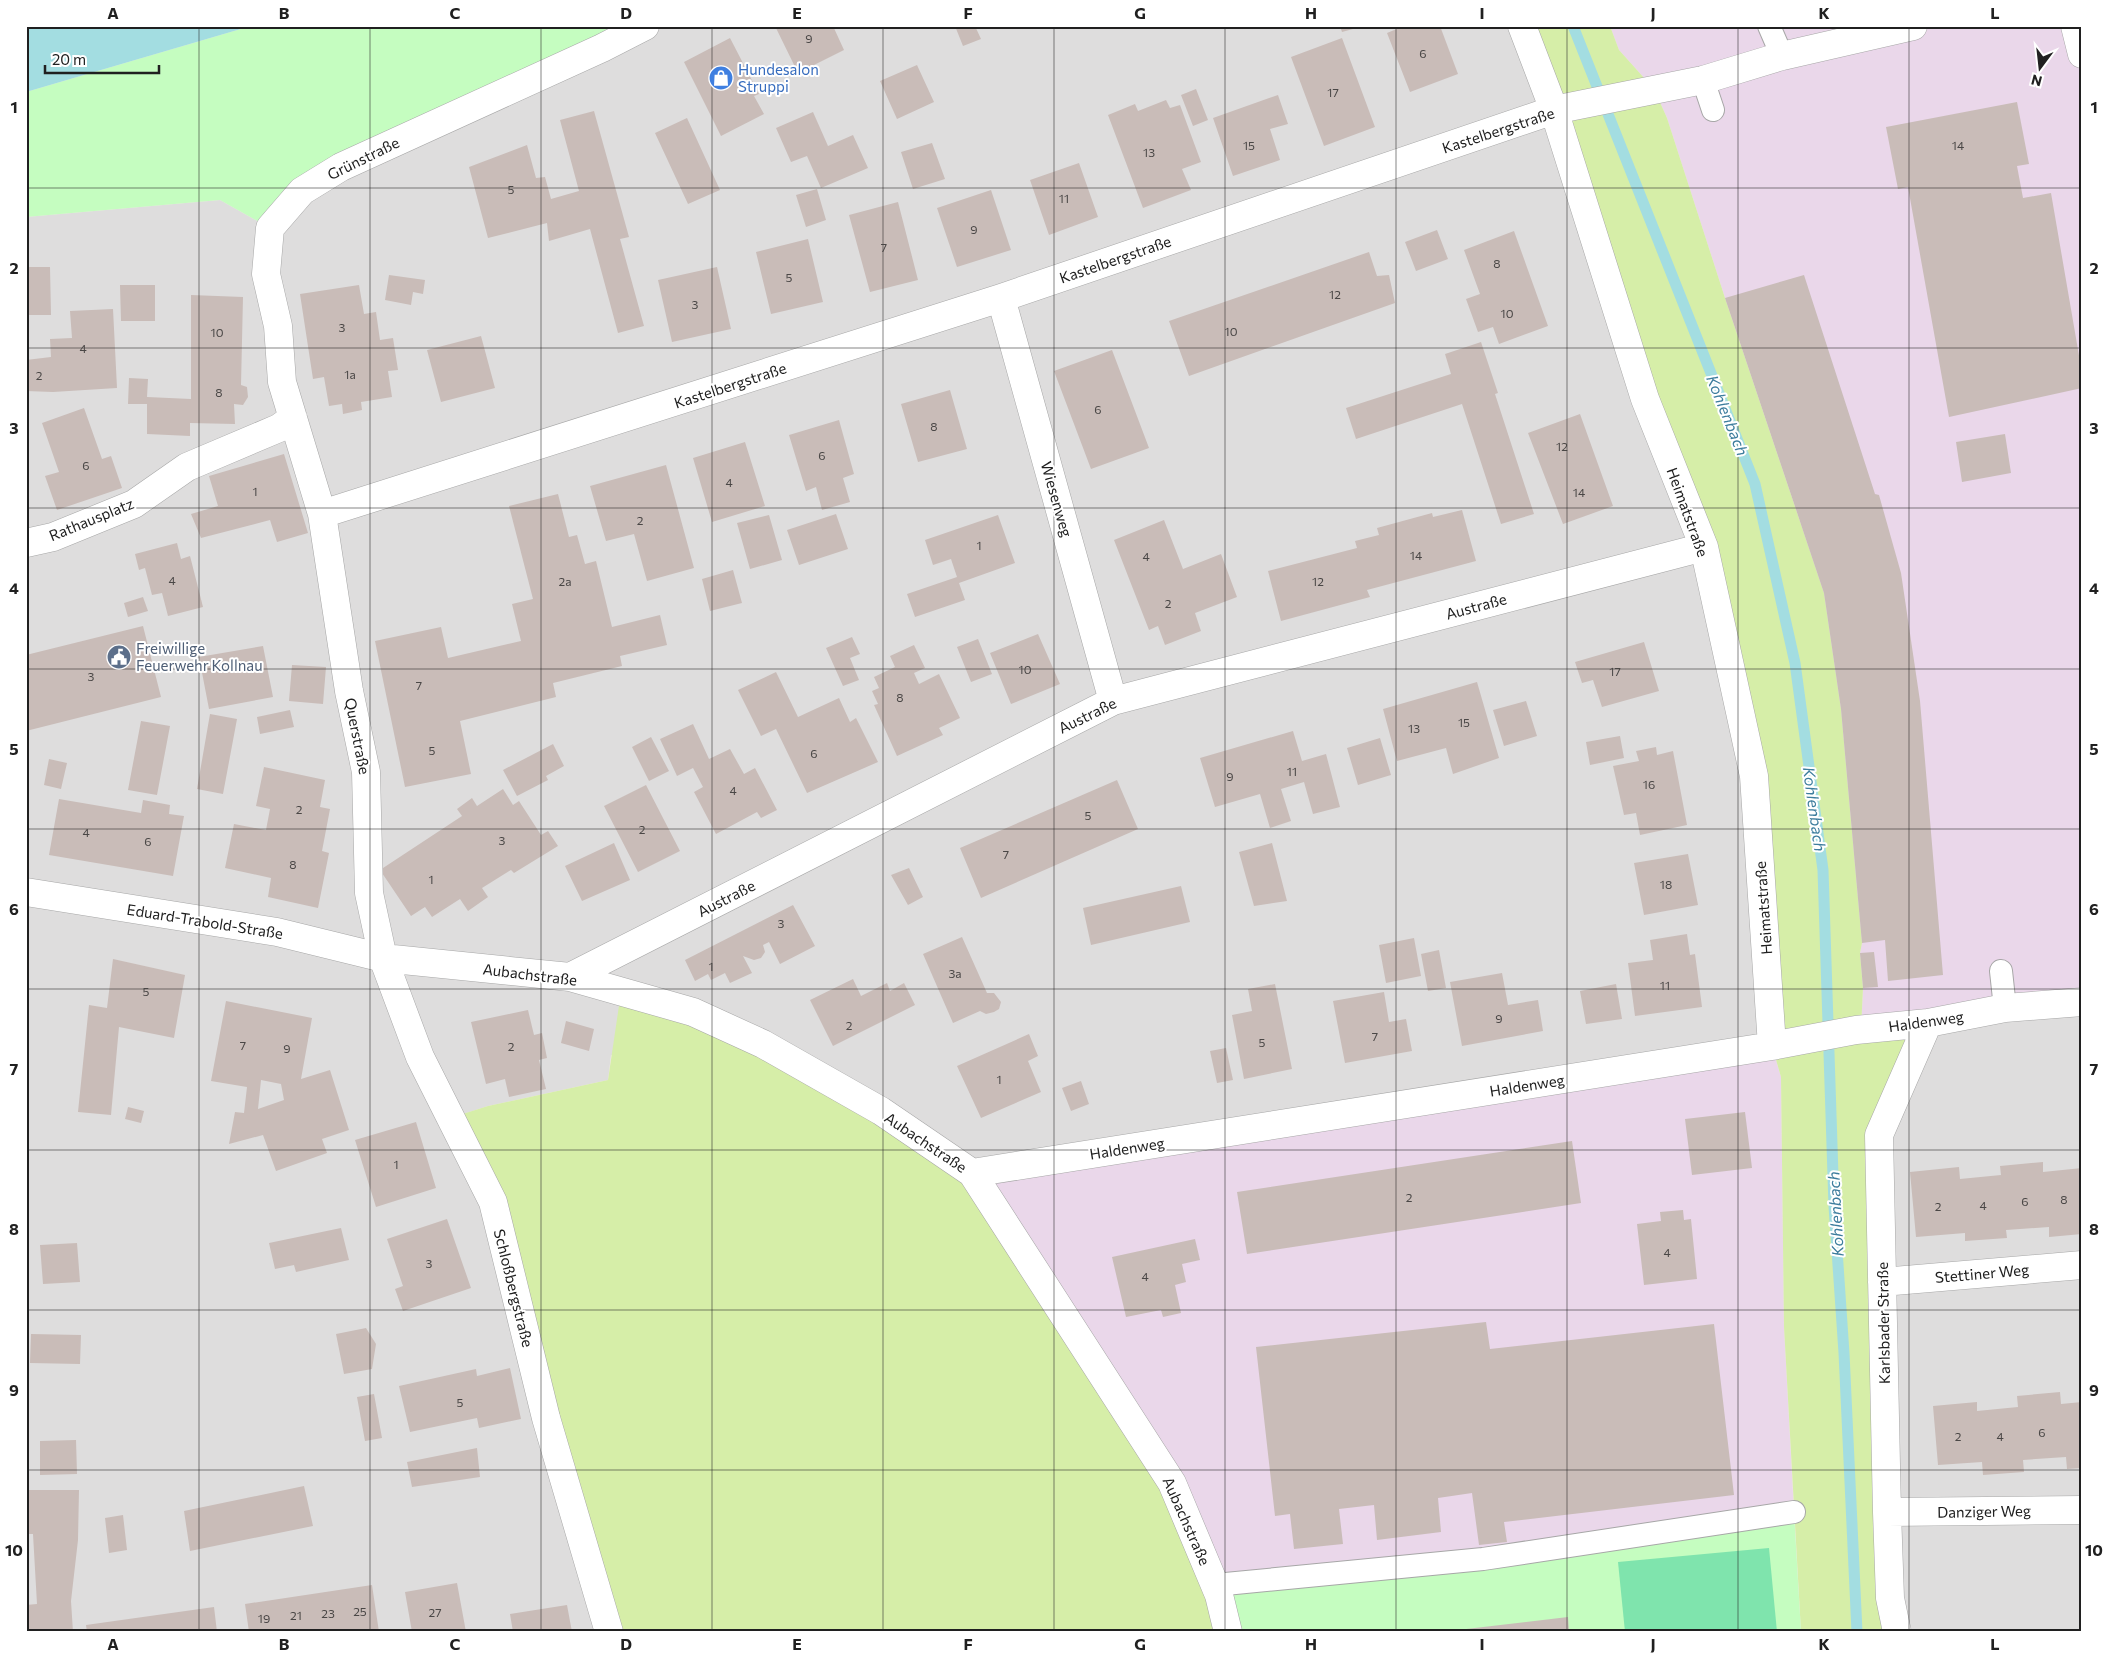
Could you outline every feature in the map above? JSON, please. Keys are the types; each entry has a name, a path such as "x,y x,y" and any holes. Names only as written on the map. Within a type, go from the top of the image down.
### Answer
{"street":[{"name":"Grünstraße","path":"322,514 282,382 278,326 266,274 270,228 302,191 341,167 602,48 645,26"},
{"name":"Heimatstraße","path":"1522,26 1562,109 1645,399 1704,547 1754,776 1780,1045"},
{"name":"Kastelbergstraße","path":"322,514 1001,298 1562,109 1703,80 1782,56 1913,26"},
{"path":"2075,26 2082,54"},
{"name":"Wiesenweg","path":"1001,298 1114,701"},
{"name":"Rathausplatz","path":"26,543 53,537 134,504 186,467 279,428 293,418"},
{"name":"Querstraße","path":"322,514 349,691 366,772 369,893 383,958"},
{"name":"Austraße","path":"570,977 1114,701 1704,547"},
{"name":"Eduard-Trabold-Straße","path":"26,892 277,932 383,958"},
{"name":"Aubachstraße","path":"383,958 570,977 693,1012 763,1044 881,1111 972,1173 1172,1483 1216,1585 1228,1632"},
{"name":"Schloßbergstraße","path":"383,958 420,1057 494,1202 546,1418 610,1632"},
{"name":"Haldenweg","path":"972,1173 1780,1045 1856,1030 1928,1023 2005,1008 2082,1002"},
{"name":"Karlsbader Straße","path":"1897,1632 1890,1598 1879,1136 1928,1023"},
{"name":"Stettiner Weg","path":"1882,1282 2082,1265"},
{"name":"Danziger Weg","path":"1887,1512 2082,1510"}],"lane":[{"path":"1769,26 1782,56"},
{"path":"1703,80 1713,110"},
{"path":"2000,971 2005,1008"},
{"path":"1216,1585 1483,1559 1794,1512"}],"shaded area":[{"path":"645,26 1522,26 1704,547 1754,776 1772,1046 972,1173 611,1055 608,1080 488,1106 451,1118 493,1202 609,1632 26,1632 26,217 220,200 270,228 302,191"},
{"path":"1610,26 2082,26 2082,1002 1861,1030 1863,988 1860,953 1862,942 1800,519 1725,298 1667,118 1654,89 1619,50"},
{"path":"2082,1002 2082,1632 1897,1632 1879,1135 1928,1023"},
{"path":"1772,1046 1781,1077 1784,1327 1794,1512 1219,1595 972,1173"}],"green space":[{"path":"251,26 645,26 341,167 270,228 220,200 26,217 26,92"},
{"path":"1522,26 1610,26 1619,50 1654,89 1667,118 1824,593 1841,709 1862,943 1860,953 1863,988 1861,1029 1928,1023 1879,1136 1897,1632 1801,1632 1784,1327 1781,1077 1772,1046 1754,776 1704,547"},
{"path":"621,992 693,1012 972,1173 1172,1483 1228,1632 609,1632 493,1202 450,1118 488,1106 608,1080"},
{"path":"1794,1512 1801,1632 1228,1632 1219,1595"},
{"path":"1769,1548 1777,1632 1625,1632 1618,1562"}],"water":[{"path":"26,26 251,26 26,92"}],"building":[{"path":"775,26 833,26 844,50 798,73"},
{"path":"955,26 975,26 981,39 963,46"},
{"path":"1340,26 1359,26 1360,27 1342,32"},
{"path":"1404,26 1440,26 1458,74 1410,92 1387,33"},
{"name":"Hundesalon Struppi","path":"730,38 759,94 754,96 764,114 721,136 684,62"},
{"path":"1342,38 1375,127 1324,146 1291,57"},
{"path":"917,65 934,102 897,119 880,81"},
{"path":"1196,89 1208,120 1193,126 1181,95"},
{"path":"1278,95 1288,124 1270,129 1280,160 1233,176 1213,118"},
{"path":"1166,100 1170,108 1180,105 1201,162 1182,169 1191,190 1143,208 1108,115 1135,104 1138,111"},
{"path":"2017,102 2029,164 2017,166 2023,198 2051,193 2082,373 2082,388 1949,417 1908,187 1898,189 1886,127"},
{"path":"594,111 629,237 620,239 644,326 618,333 590,229 549,241 547,223 488,238 469,167 527,145 536,178 545,177 551,199 579,191 560,120"},
{"path":"813,112 828,146 853,135 868,168 821,188 807,156 791,162 776,128"},
{"path":"687,118 720,190 688,204 655,133"},
{"path":"932,143 945,179 913,189 901,152"},
{"path":"1079,163 1098,217 1049,235 1030,180"},
{"path":"817,189 826,220 806,227 796,195"},
{"path":"991,190 1011,250 957,267 937,208"},
{"path":"898,202 918,280 870,292 849,215"},
{"path":"1437,230 1448,259 1416,271 1405,242"},
{"path":"1514,231 1548,326 1499,344 1493,327 1478,332 1466,299 1480,294 1464,250"},
{"path":"808,239 823,302 771,314 756,252"},
{"path":"1369,252 1377,276 1389,275 1395,303 1189,376 1169,321"},
{"path":"26,267 50,267 51,315 26,315"},
{"path":"717,267 731,329 672,342 658,280"},
{"path":"389,275 425,280 423,294 413,292 411,305 385,300"},
{"path":"1804,275 1875,494 1879,495 1901,573 1920,701 1943,975 1888,981 1885,940 1862,943 1841,709 1824,593 1725,298"},
{"path":"120,285 155,285 155,321 121,321"},
{"path":"359,285 364,314 376,312 380,340 393,338 398,370 388,371 392,397 361,402 362,410 343,414 342,404 329,406 324,377 313,379 300,294"},
{"path":"191,295 243,297 241,385 247,387 248,397 243,405 234,404 235,424 190,423 190,436 147,434 147,404 128,404 129,378 148,379 147,397 191,399"},
{"path":"113,309 117,388 53,392 26,391 26,360 51,357 50,339 72,338 70,311"},
{"path":"481,336 495,388 441,402 427,350"},
{"path":"1481,342 1498,393 1495,394 1534,514 1501,524 1462,404 1356,439 1346,408 1451,374 1445,354"},
{"path":"1112,350 1149,448 1091,469 1054,371"},
{"path":"950,390 967,449 918,462 901,404"},
{"path":"84,408 102,459 111,456 122,488 57,510 45,476 59,472 42,423"},
{"path":"1580,414 1613,506 1563,524 1528,433"},
{"path":"839,420 854,474 843,478 850,502 822,510 816,487 806,491 789,435"},
{"path":"2005,434 2011,473 1962,482 1956,442"},
{"path":"745,442 765,506 712,522 693,458"},
{"path":"284,454 308,533 277,542 270,520 201,538 191,514 218,506 209,476"},
{"path":"666,465 694,568 647,581 634,534 606,541 590,486"},
{"path":"558,494 569,537 577,535 585,564 596,561 612,627 660,615 667,645 620,656 622,666 553,683 556,697 460,721 471,774 405,787 375,641 441,627 448,658 521,641 512,604 533,599 509,506"},
{"path":"1462,510 1476,561 1367,590 1370,597 1281,621 1268,571 1357,548 1355,541 1379,535 1377,528 1432,513 1433,517"},
{"path":"836,514 848,549 799,565 787,530"},
{"path":"769,515 782,560 750,569 737,523"},
{"path":"998,515 1015,563 959,583 965,600 915,617 907,594 957,577 951,559 933,565 925,540"},
{"path":"1164,520 1183,569 1221,554 1237,597 1195,613 1201,631 1165,645 1158,626 1149,630 1114,540"},
{"path":"177,543 181,559 190,556 203,607 168,616 162,593 152,595 145,568 139,570 135,554"},
{"path":"733,570 742,603 710,611 702,579"},
{"path":"143,597 148,611 128,617 124,603"},
{"path":"143,626 161,697 26,731 26,655"},
{"path":"1038,634 1060,684 1011,704 990,653"},
{"path":"852,637 860,654 850,658 859,680 843,686 826,648"},
{"path":"978,639 992,674 971,682 957,647"},
{"path":"1644,642 1659,691 1602,707 1593,680 1582,683 1575,662"},
{"path":"914,645 925,668 914,673 919,684 939,674 960,718 939,728 943,735 897,756 874,705 878,704 872,691 879,688 874,677 895,667 890,656"},
{"path":"263,646 273,697 209,709 199,657"},
{"path":"292,665 326,667 323,704 289,701"},
{"path":"776,672 798,717 839,698 850,722 856,718 878,762 807,793 776,729 761,736 738,690"},
{"path":"1477,682 1499,758 1453,774 1446,748 1397,761 1383,709"},
{"path":"1526,701 1537,736 1504,746 1493,710"},
{"path":"290,710 294,727 260,734 257,717"},
{"path":"210,714 237,719 223,794 197,789"},
{"path":"141,721 170,726 157,795 128,790"},
{"path":"693,724 709,759 730,749 744,774 755,768 777,810 761,818 757,812 716,834 694,792 703,787 693,768 677,776 660,739"},
{"path":"1293,731 1302,761 1326,754 1340,807 1313,814 1304,782 1281,789 1291,821 1270,828 1260,794 1215,807 1200,758"},
{"path":"1620,736 1624,758 1590,765 1586,742"},
{"path":"651,737 669,771 649,781 632,747"},
{"path":"1380,738 1391,775 1358,785 1347,748"},
{"path":"553,744 564,766 546,776 548,780 517,796 503,770"},
{"path":"1656,747 1657,755 1673,751 1687,825 1640,835 1636,813 1624,815 1613,766 1639,761 1636,751"},
{"path":"49,759 67,763 61,789 44,785"},
{"path":"264,767 325,780 320,807 330,809 322,851 329,853 318,908 268,897 271,878 225,868 234,824 266,830 270,809 256,806"},
{"path":"1117,780 1138,829 981,898 960,848"},
{"path":"646,785 680,851 638,872 604,806"},
{"path":"503,789 513,805 519,801 541,835 548,831 558,846 514,873 511,870 482,888 488,897 468,911 460,899 432,917 425,907 411,916 380,870 462,816 457,809 472,798 477,806"},
{"path":"59,799 141,813 143,800 170,805 169,814 184,816 173,876 49,855"},
{"path":"614,843 630,880 582,901 565,866"},
{"path":"1272,843 1287,901 1254,906 1239,852"},
{"path":"1688,854 1698,905 1644,915 1634,863"},
{"path":"909,868 923,897 908,905 891,875"},
{"path":"1181,886 1190,922 1091,945 1083,908"},
{"path":"793,905 815,946 780,964 769,942 763,945 765,952 761,958 754,960 743,956 752,973 730,983 725,973 711,980 708,974 695,981 685,960"},
{"path":"1687,934 1690,955 1695,954 1702,1007 1635,1016 1628,963 1653,960 1650,940"},
{"path":"962,937 987,993 994,993 1001,1002 999,1009 994,1012 986,1014 980,1011 953,1023 923,954"},
{"path":"1414,938 1421,976 1386,983 1379,945"},
{"path":"1439,950 1446,988 1428,991 1421,954"},
{"path":"1874,952 1878,987 1863,988 1860,953"},
{"path":"113,959 185,975 174,1038 119,1027 111,1115 78,1112 89,1005 107,1008"},
{"path":"1502,973 1508,1005 1538,1000 1543,1031 1462,1046 1450,982"},
{"path":"853,979 861,996 887,983 890,991 904,983 915,1005 833,1046 810,1000"},
{"path":"1275,984 1292,1069 1244,1079 1232,1015 1252,1011 1248,989"},
{"path":"1616,984 1622,1019 1586,1024 1580,991"},
{"path":"1384,992 1389,1022 1406,1019 1412,1051 1345,1063 1333,1001"},
{"path":"226,1001 312,1018 301,1079 330,1070 349,1130 322,1139 327,1153 276,1171 263,1135 229,1144 235,1112 244,1113 247,1087 211,1081","holes":["261,1080 281,1084 284,1100 258,1109"]},
{"path":"528,1010 534,1035 542,1033 547,1058 539,1060 546,1089 509,1097 505,1079 486,1084 471,1022"},
{"path":"566,1021 594,1029 589,1051 561,1043"},
{"path":"1029,1034 1038,1056 1028,1061 1041,1092 981,1118 957,1066"},
{"path":"1226,1048 1233,1080 1217,1083 1210,1051"},
{"path":"1081,1081 1089,1104 1071,1111 1062,1088"},
{"path":"128,1107 144,1111 141,1123 125,1119"},
{"path":"1745,1112 1752,1168 1692,1175 1685,1119"},
{"path":"416,1122 436,1188 376,1207 355,1140"},
{"path":"1572,1141 1581,1203 1247,1254 1237,1192"},
{"path":"2043,1162 2043,1172 2082,1168 2082,1234 2049,1237 2049,1227 2006,1230 2007,1238 1965,1241 1965,1233 1916,1237 1910,1172 1959,1167 1960,1179 2001,1175 2000,1166"},
{"path":"1683,1210 1684,1220 1691,1219 1697,1279 1644,1285 1637,1224 1661,1221 1660,1212"},
{"path":"447,1219 471,1288 403,1311 395,1289 403,1286 387,1239"},
{"path":"341,1228 349,1260 296,1272 294,1265 275,1269 269,1243"},
{"path":"1195,1239 1200,1260 1182,1264 1186,1282 1175,1285 1181,1313 1163,1317 1161,1310 1126,1317 1112,1257"},
{"path":"77,1243 80,1282 43,1284 40,1245"},
{"path":"1486,1322 1490,1349 1714,1324 1734,1495 1504,1522 1507,1542 1479,1545 1472,1493 1438,1498 1441,1532 1377,1540 1374,1505 1339,1509 1343,1544 1294,1549 1290,1514 1275,1516 1256,1347"},
{"path":"366,1328 376,1344 372,1369 344,1374 336,1334"},
{"path":"31,1334 81,1335 80,1364 30,1363"},
{"path":"510,1368 521,1419 479,1428 477,1418 410,1432 399,1386 476,1369 477,1376"},
{"path":"2060,1392 2061,1404 2082,1402 2082,1468 2067,1469 2066,1457 2023,1460 2024,1472 1983,1475 1982,1462 1938,1465 1933,1406 1977,1402 1977,1411 2018,1407 2017,1396"},
{"path":"374,1394 382,1438 365,1441 357,1397"},
{"path":"76,1440 77,1474 40,1475 40,1441"},
{"path":"477,1448 480,1477 412,1487 407,1462"},
{"path":"304,1486 313,1526 190,1551 184,1511"},
{"path":"26,1490 79,1490 78,1540 71,1601 73,1632 29,1632 26,1605 37,1604 33,1534 26,1534"},
{"path":"123,1515 127,1550 109,1553 105,1518"},
{"path":"457,1583 466,1632 412,1632 405,1592"},
{"path":"372,1585 379,1632 249,1632 245,1604"},
{"path":"567,1605 572,1632 513,1632 510,1614"},
{"path":"214,1607 217,1632 87,1632 86,1625"},
{"path":"1568,1617 1569,1632 1449,1632 1449,1631"}],"waterway":[{"name":"Kohlenbach","path":"1573,26 1755,484 1795,663 1823,870 1834,1206 1844,1353 1857,1632"}],"place":[{"name":"Hundesalon Struppi","path":"721,78"},
{"name":"Freiwillige Feuerwehr Kollnau","path":"119,657"}]}
